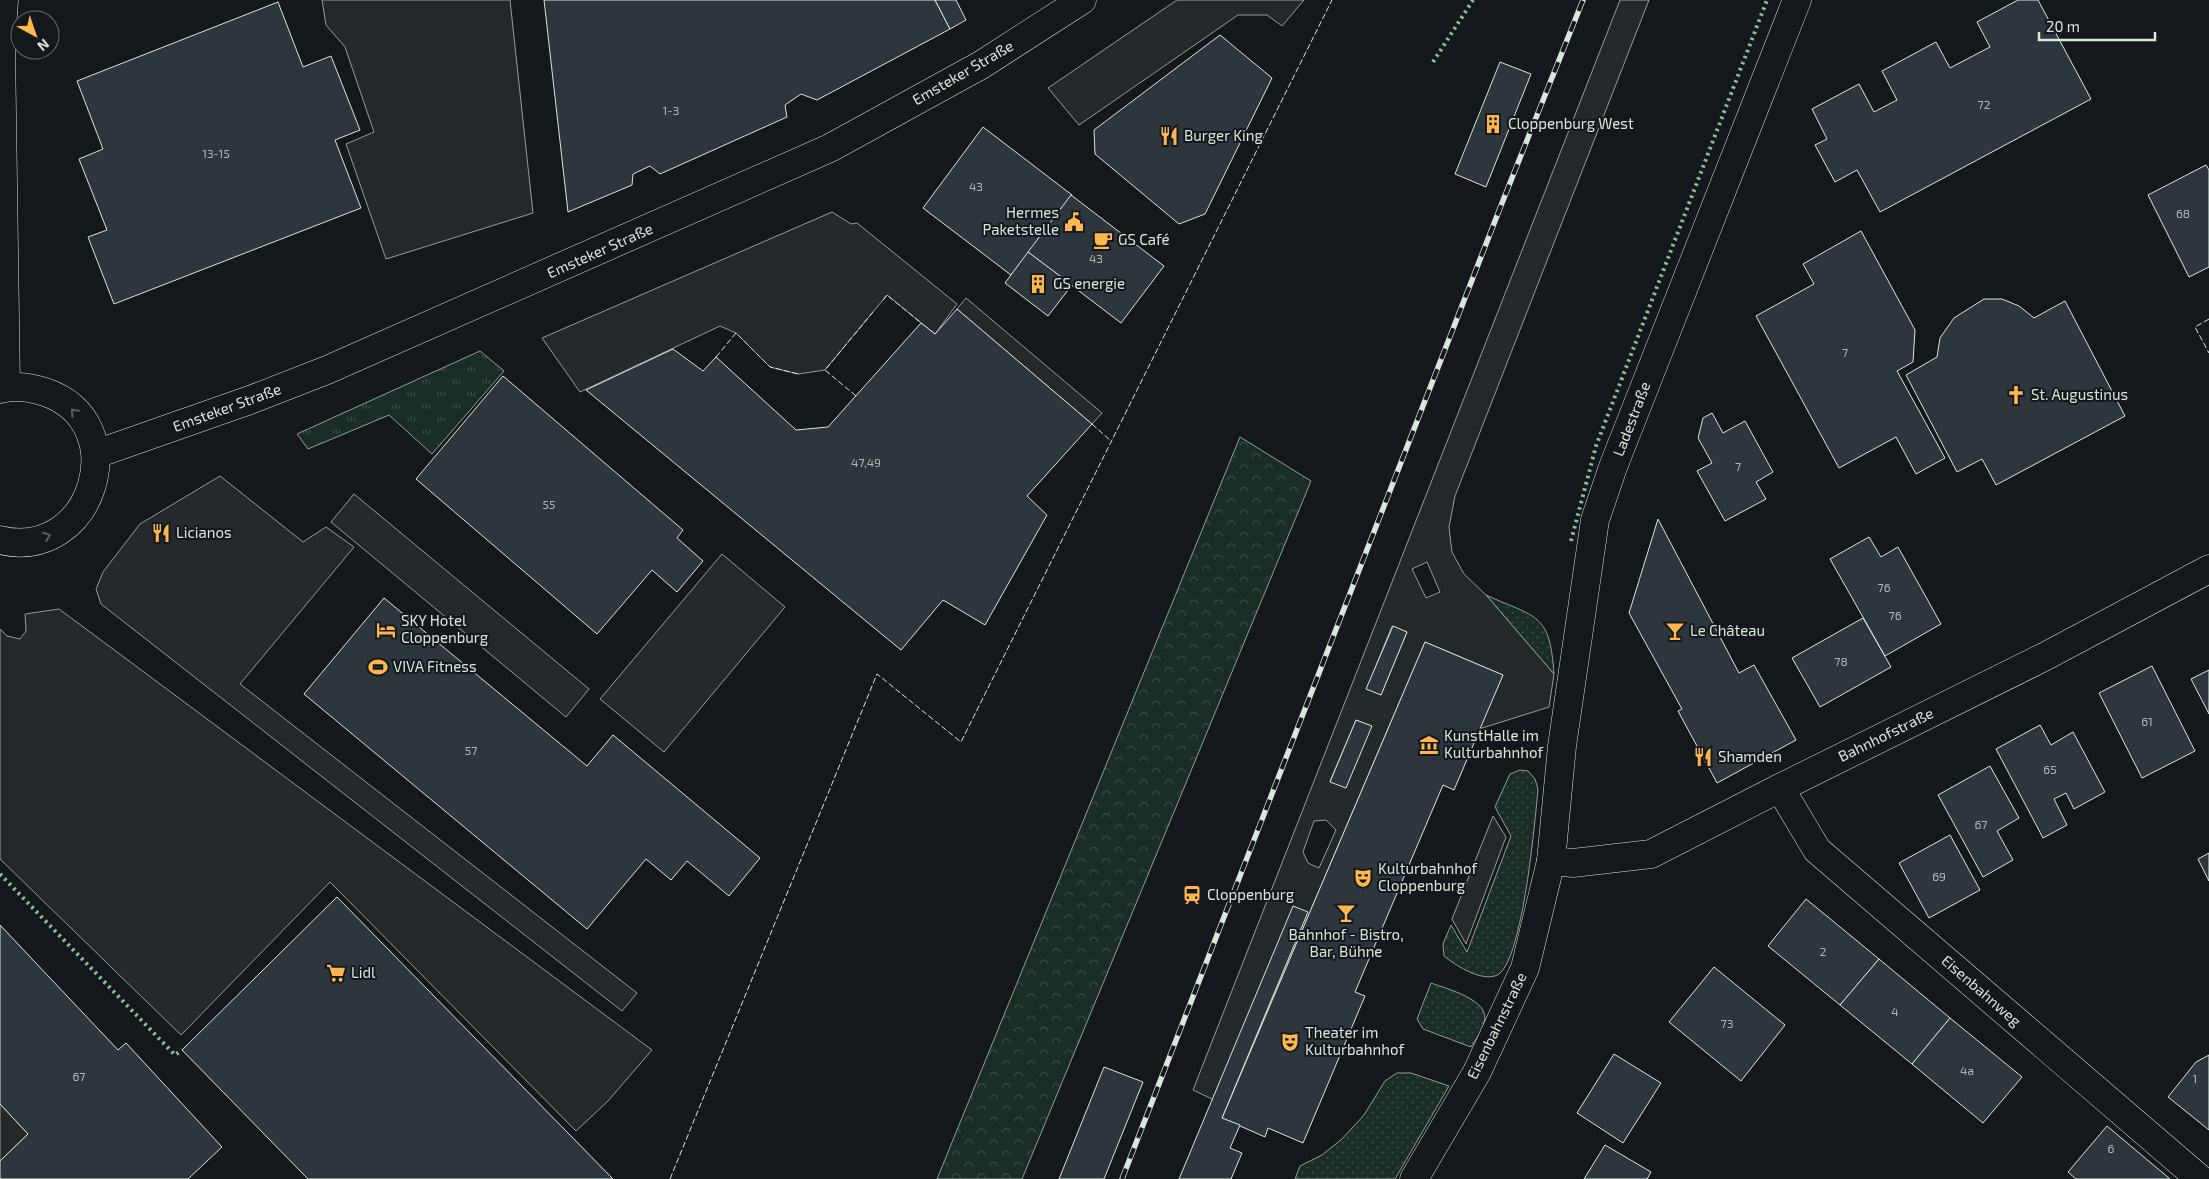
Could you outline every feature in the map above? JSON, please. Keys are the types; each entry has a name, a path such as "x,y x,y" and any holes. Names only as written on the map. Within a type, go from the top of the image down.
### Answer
{"street":[{"path":"0,540 10,543 33,542 55,533 74,519 87,500 95,478 96,454 89,431 74,410 54,395 31,387 3,388 1,47 4,0"},
{"name":"Emsteker Straße","path":"96,454 250,400 327,370 830,148 981,65 1082,0"},
{"name":"Ladestraße","path":"1551,861 1562,746 1595,520 1613,467 1797,0"},
{"name":"Bahnhofstraße","path":"1551,861 1573,863 1651,854 2044,657 2209,569"},
{"name":"Eisenbahnweg","path":"1780,788 1817,850 2200,1179"},
{"name":"Eisenbahnstraße","path":"1414,1179 1477,1072 1511,1001 1525,968 1551,861"}],"green space":[{"path":"480,351 504,371 432,454 389,415 308,449 297,434"},
{"path":"1240,437 1311,481 1022,1179 937,1179"},
{"path":"1486,595 1528,614 1544,628 1549,639 1554,674"},
{"path":"1520,770 1528,771 1535,779 1538,789 1526,887 1515,942 1507,962 1499,974 1486,977 1470,972 1449,960 1444,956 1443,944 1451,925 1467,952 1511,836 1495,807 1510,774"},
{"path":"1431,983 1457,992 1475,1002 1481,1008 1485,1015 1484,1023 1471,1047 1423,1029 1417,1019"},
{"path":"1397,1073 1411,1073 1449,1086 1395,1179 1295,1179 1300,1166 1322,1155 1342,1139 1364,1115 1385,1081"}],"shaded area":[{"path":"322,0 510,0 533,213 386,259 346,144 374,132 345,47 326,25"},
{"path":"1177,0 1304,0 1282,26 1267,15 1238,15 1079,125 1048,88"},
{"path":"1620,0 1649,0 1455,496 1449,527 1452,552 1464,574 1486,595 1554,674 1549,707 1479,729 1503,675 1425,642 1222,1118 1212,1099 1193,1090","holes":["1427,562 1440,592 1426,598 1412,569","1392,626 1407,632 1381,695 1367,688","1356,720 1371,726 1330,781","1326,820 1336,830 1319,868 1308,863 1303,852 1314,821"]},
{"path":"832,212 851,224 857,223 957,304 935,334 887,295 825,370 798,374 770,367 736,333 720,326 580,392 542,338"},
{"path":"966,298 1102,413 1092,424 957,309"},
{"path":"220,476 303,542 326,527 354,547 240,684 637,993 622,1011 101,604 96,589 103,572 140,524"},
{"path":"354,494 589,689 566,717 331,522"},
{"path":"722,554 785,607 664,752 600,699"},
{"path":"59,609 652,1050 608,1101 576,1131 330,882 181,1035 0,859 0,629 7,636 20,639 26,631 25,614"},
{"path":"1493,816 1506,837 1466,944 1452,919"},
{"path":"0,1104 28,1134 0,1161"}],"building":[{"path":"544,0 935,0 950,29 817,100 801,94 785,105 787,117 660,174 650,166 633,174 632,185 568,212"},
{"path":"935,0 956,0 966,20 950,29"},
{"path":"2018,0 2038,0 2091,99 1880,212 1857,170 1835,182 1815,145 1827,139 1812,109 1859,84 1874,112 1897,100 1882,71 1936,42 1950,68 1990,47 1977,22"},
{"path":"278,2 303,67 331,56 360,130 335,140 361,208 114,304 88,237 107,230 79,159 103,149 77,81"},
{"name":"Burger King","path":"1220,35 1272,78 1205,214 1179,224 1095,154 1094,130"},
{"name":"Cloppenburg West","path":"1500,62 1531,74 1486,187 1455,174"},
{"path":"983,127 1072,195 1011,275 923,208"},
{"path":"2206,165 2209,170 2209,267 2189,277 2148,195"},
{"name":"GS energie","path":"1071,195 1164,266 1121,323 1028,252"},
{"path":"1861,231 1915,330 1913,362 1897,371 1945,458 1916,474 1896,437 1839,468 1756,316 1814,284 1803,264"},
{"name":"GS energie","path":"1028,252 1072,285 1048,316 1005,283"},
{"name":"St. Augustinus","path":"1984,299 2002,299 2019,306 2034,318 2065,301 2125,416 1996,485 1982,459 1957,472 1906,375 1937,357 1940,338 1954,318"},
{"path":"957,309 1092,424 1027,496 1047,515 985,625 943,600 901,650 586,390 673,349 703,371 716,357 796,430 828,427 921,323 935,334"},
{"path":"503,376 683,530 677,538 703,561 677,592 652,570 597,634 416,479"},
{"path":"1712,413 1723,433 1745,421 1773,472 1756,482 1766,499 1725,521 1697,471 1712,463 1698,438 1703,418"},
{"path":"1658,519 1739,673 1754,665 1796,740 1717,783 1678,711 1682,709 1629,613"},
{"path":"1869,537 1881,557 1898,547 1941,624 1885,656 1830,559"},
{"path":"384,598 587,766 613,735 760,858 729,896 687,861 671,880 646,859 587,929 304,694"},
{"path":"1863,618 1891,667 1820,707 1792,658"},
{"path":"1393,626 1407,632 1381,695 1366,689"},
{"name":"Kulturbahnhof Cloppenburg","path":"1425,642 1503,675 1454,790 1443,785 1355,992 1365,996 1303,1143 1268,1128 1265,1137 1222,1118"},
{"path":"2152,666 2195,751 2142,778 2099,693"},
{"path":"2209,670 2209,714 2191,679"},
{"path":"1356,720 1372,726 1346,788 1330,782"},
{"path":"2040,725 2051,745 2073,732 2105,792 2074,809 2066,793 2054,799 2067,825 2043,838 1996,749"},
{"path":"1990,766 2019,818 1997,831 2013,860 1983,877 1938,795"},
{"path":"1950,835 1980,890 1929,918 1899,863"},
{"path":"2209,853 2209,881 2198,859"},
{"name":"Lidl","path":"337,897 613,1179 308,1179 182,1050"},
{"path":"1806,899 1879,959 1840,1005 1768,946"},
{"path":"1293,906 1308,912 1222,1118 1240,1125 1230,1148 1242,1153 1231,1179 1179,1179"},
{"path":"0,925 118,1050 126,1043 222,1147 188,1179 0,1179 0,1161 28,1134 0,1104"},
{"path":"1879,959 1950,1018 1912,1064 1840,1005"},
{"path":"1714,967 1785,1025 1741,1081 1669,1022"},
{"path":"1950,1018 2022,1077 1983,1123 1912,1064"},
{"path":"1614,1054 1661,1083 1623,1143 1577,1113"},
{"path":"2209,1055 2209,1130 2168,1097 2196,1062"},
{"path":"1104,1067 1143,1082 1104,1179 1059,1179"},
{"path":"2107,1126 2170,1179 2076,1179 2068,1172"},
{"path":"1605,1145 1651,1172 1647,1179 1584,1179"}],"railway":[{"path":"1122,1179 1502,203 1583,0"}],"hedge":[{"path":"1433,62 1473,0"},
{"path":"1571,541 1596,446 1767,0"},
{"path":"0,874 175,1055 182,1050"}],"fence":[{"path":"670,1179 877,674 961,742 1332,0"},
{"path":"883,300 887,295 921,323"},
{"path":"856,396 825,370 873,312"},
{"path":"2209,319 2195,327 2209,353"},
{"path":"716,357 736,333 770,367 798,374"},
{"path":"1092,424 1111,441"}],"place":[{"name":"Cloppenburg West","path":"1493,124"},
{"name":"Burger King","path":"1169,136"},
{"name":"Hermes Paketstelle","path":"1074,222"},
{"name":"GS Café","path":"1103,240"},
{"name":"GS energie","path":"1038,284"},
{"name":"St. Augustinus","path":"2016,395"},
{"name":"Licianos","path":"161,533"},
{"name":"SKY Hotel Cloppenburg","path":"386,630"},
{"name":"Le Château","path":"1675,631"},
{"name":"VIVA Fitness","path":"378,667"},
{"name":"KunstHalle im Kulturbahnhof","path":"1429,745"},
{"name":"Shamden","path":"1703,757"},
{"name":"Kulturbahnhof Cloppenburg","path":"1363,878"},
{"name":"Cloppenburg","path":"1192,895"},
{"name":"Bahnhof - Bistro, Bar, Bühne","path":"1346,913"},
{"name":"Lidl","path":"336,973"},
{"name":"Theater im Kulturbahnhof","path":"1290,1042"}]}
